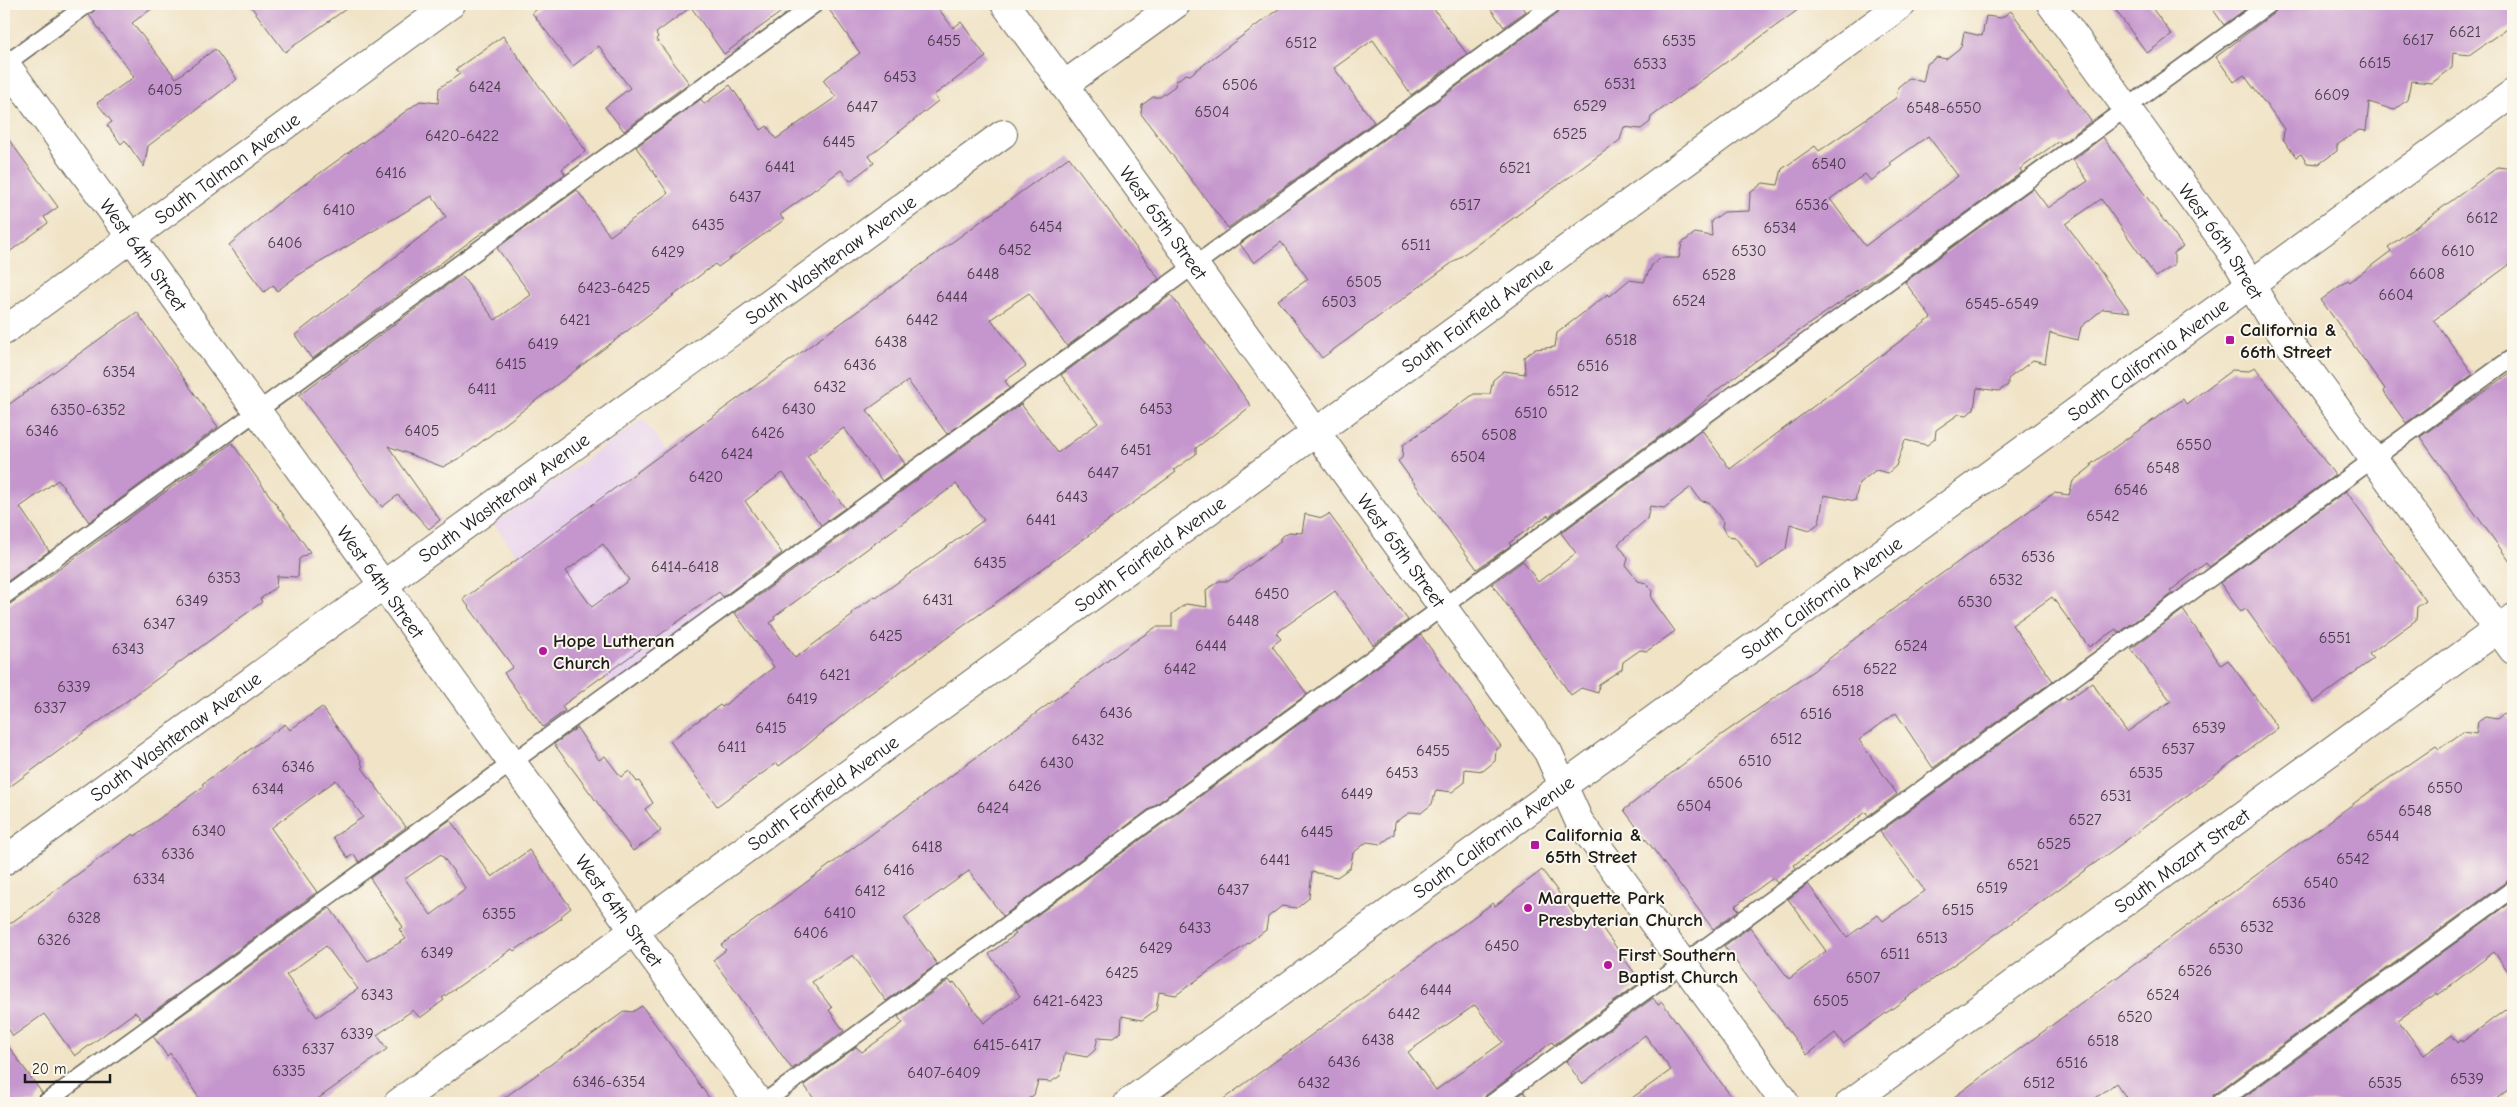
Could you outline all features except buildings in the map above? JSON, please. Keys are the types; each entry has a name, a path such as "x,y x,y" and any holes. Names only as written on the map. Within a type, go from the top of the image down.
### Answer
{"street":[{"name":"South Talman Avenue","path":"4,331 450,4"},
{"name":"West 65th Street","path":"1005,4 1548,752 1579,821 1785,1103"},
{"path":"1064,85 1176,4"},
{"name":"South Fairfield Avenue","path":"398,1103 1902,4"},
{"name":"West 66th Street","path":"2051,4 2232,252 2270,317 2374,458 2508,632"},
{"name":"West 64th Street","path":"4,64 759,1103"},
{"name":"South California Avenue","path":"1128,1103 2513,93"},
{"name":"South Washtenaw Avenue","path":"4,861 382,584 1003,134"},
{"name":"South Mozart Street","path":"1850,1103 2508,632"}],"lane":[{"path":"4,64 88,4"},
{"path":"4,596 815,4"},
{"path":"45,1103 1553,4"},
{"path":"763,1103 2269,4"},
{"path":"1492,1103 2513,357"},
{"path":"2219,1103 2513,889"}],"shaded area":[{"path":"643,419 761,581 613,689 494,524"}],"place":[{"name":"California & 66th Street","path":"2230,340"},
{"name":"Hope Lutheran Church","path":"543,651"},
{"name":"California & 65th Street","path":"1535,845"},
{"name":"Marquette Park Presbyterian Church","path":"1528,908"},
{"name":"First Southern Baptist Church","path":"1608,965"}]}
